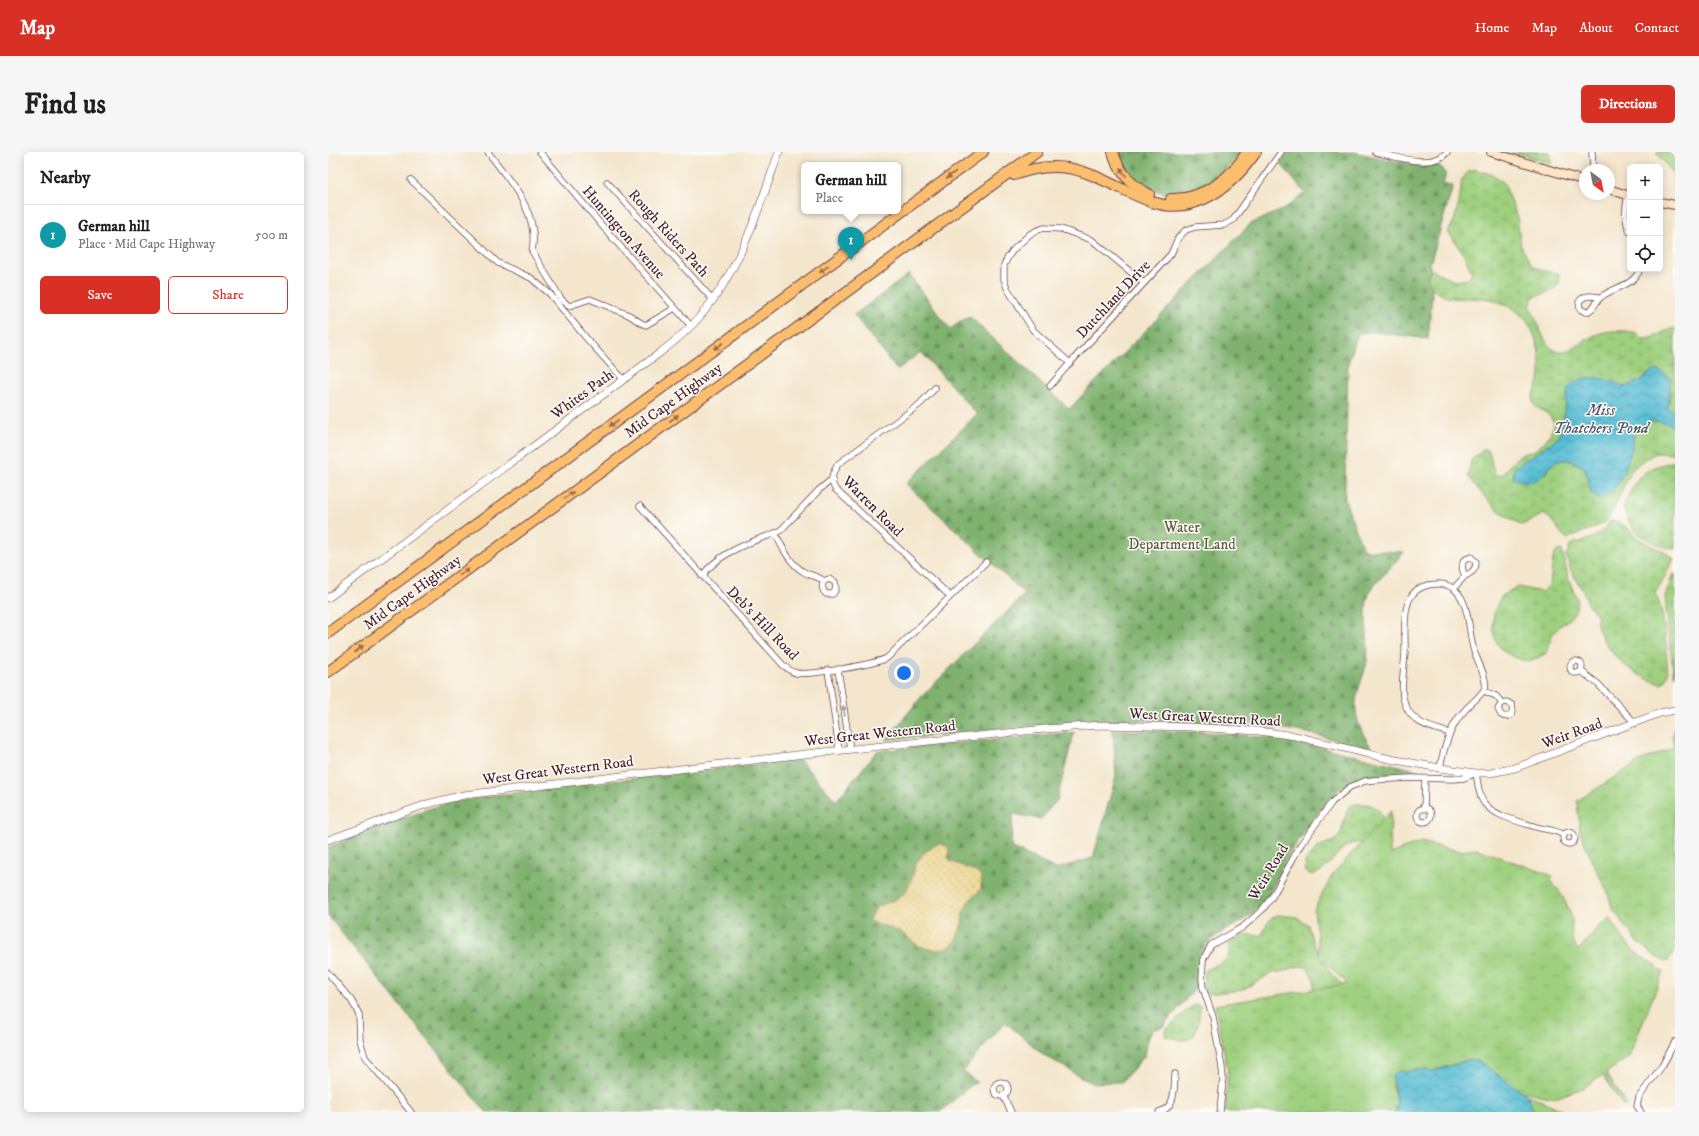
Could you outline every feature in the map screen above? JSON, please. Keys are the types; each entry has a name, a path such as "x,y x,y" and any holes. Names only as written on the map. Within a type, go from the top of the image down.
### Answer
{"highway":[{"name":"Mid Cape Highway","path":"901,212 983,152"},
{"name":"Mid Cape Highway","path":"328,672 1037,152"},
{"path":"1113,152 1120,168 1134,184 1153,195 1173,199 1196,195 1212,187 1234,170 1247,152"},
{"path":"991,186 1032,167 1043,164 1062,164 1087,169 1153,202 1166,205 1185,205 1204,200 1224,188 1241,172 1256,152"},
{"name":"Mid Cape Highway","path":"328,633 899,214"}],"main road":[{"path":"1491,152 1579,179"},
{"path":"1615,191 1627,194"},
{"path":"1663,203 1675,205"}],"street":[{"path":"488,152 520,196 529,212 534,241 532,251 562,299 569,306 590,300 629,315 646,325 675,308"},
{"name":"Huntington Avenue","path":"540,152 691,326"},
{"name":"Whites Path","path":"328,598 624,380 671,344 691,326 713,300 740,254 779,152"},
{"name":"Dutchland Drive","path":"1050,386 1171,254 1181,234 1191,227 1218,226 1228,223 1238,214 1281,152"},
{"path":"1375,152 1399,158 1422,161 1440,158 1447,152"},
{"path":"1592,152 1593,164"},
{"path":"411,180 498,263 531,278 550,294 587,339 624,380"},
{"name":"Rough Riders Path","path":"607,182 713,300"},
{"path":"1627,200 1625,206 1627,221"},
{"path":"1070,363 1033,330 1009,292 1003,273 1008,257 1013,250 1030,234 1038,230 1044,228 1061,229 1092,240 1144,283"},
{"path":"1600,297 1631,282 1636,278 1639,272"},
{"name":"Warren Road","path":"936,388 920,404 838,464 831,480 835,489 950,596"},
{"path":"702,576 712,563 740,546 775,533 784,527 819,490 831,480"},
{"name":"Deb's Hill Road","path":"640,506 786,668 796,673 838,669 877,662 887,658 986,562"},
{"path":"775,533 794,564 801,570 821,578 824,581"},
{"path":"1454,588 1466,576"},
{"path":"1440,768 1450,733 1464,711 1484,691 1486,684 1474,650 1466,608 1463,600 1454,588 1443,584 1429,584 1415,592 1408,601 1405,612 1405,662 1402,687 1404,704 1410,715 1421,723 1450,733"},
{"path":"838,669 850,749"},
{"path":"828,670 839,750"},
{"path":"1581,671 1598,684 1635,723"},
{"path":"1484,691 1496,696 1502,703"},
{"name":"Weir Road","path":"1440,768 1476,773 1491,773 1515,768 1660,713 1675,710"},
{"name":"West Great Western Road","path":"328,840 427,804 464,795 511,788 839,750 1085,726 1190,727 1236,729 1283,734 1390,759 1440,768"},
{"path":"1476,773 1480,796 1492,810 1522,822 1554,830 1564,835"},
{"name":"Weir Road","path":"1220,1112 1222,1074 1213,1017 1203,988 1202,979 1204,960 1208,949 1214,943 1244,926 1262,910 1272,897 1300,844 1332,802 1350,787 1365,781 1401,778 1464,778 1476,773"},
{"path":"1424,808 1425,779"},
{"path":"328,973 351,1000 359,1014 360,1040 364,1057 411,1112"},
{"path":"1641,1112 1637,1106 1638,1097 1662,1066 1675,1042"},
{"path":"1158,1112 1167,1108 1172,1102 1175,1074"},
{"path":"1003,1096 1012,1112"}],"green space":[{"path":"1117,152 1242,152 1233,163 1212,181 1188,192 1175,194 1161,193 1140,184 1126,172"},
{"name":"Water Department Land","path":"1288,152 1354,152 1422,167 1438,165 1445,173 1443,184 1453,186 1430,264 1432,295 1428,339 1376,332 1358,333 1348,364 1345,500 1363,550 1404,552 1374,586 1367,601 1366,618 1368,653 1366,667 1356,698 1356,711 1362,731 1373,749 1303,732 1279,728 1151,720 1073,722 886,740 922,696 1025,594 906,484 977,414 921,352 897,370 854,315 909,274 950,329 969,316 1069,409 1250,224 1284,209 1305,193 1280,163"},
{"path":"1515,152 1550,152 1551,164"},
{"path":"1656,152 1675,152 1675,176"},
{"path":"1475,169 1493,175 1505,185 1517,217 1521,246 1532,266 1548,272 1558,273 1559,283 1556,287 1553,290 1533,297 1530,306 1545,340 1551,348 1558,351 1565,351 1594,336 1606,332 1633,332 1645,339 1675,328 1675,414 1668,407 1671,390 1648,373 1640,381 1625,387 1598,379 1568,388 1562,429 1558,438 1513,469 1545,474 1553,463 1562,460 1573,462 1585,468 1592,493 1598,499 1626,461 1631,450 1636,431 1640,427 1654,421 1665,423 1675,428 1675,454 1656,453 1641,462 1631,470 1611,515 1605,523 1567,539 1544,514 1522,525 1505,515 1492,504 1468,476 1471,460 1483,450 1488,450 1494,472 1496,475 1500,476 1519,456 1535,450 1543,444 1554,423 1547,413 1538,408 1533,402 1533,395 1538,385 1540,375 1539,354 1534,334 1523,316 1510,307 1490,299 1447,297 1435,290 1429,283 1428,275 1430,271 1433,270 1454,281 1469,279 1472,273 1464,255 1448,232 1454,221 1459,203 1462,178 1469,171"},
{"path":"1675,461 1675,549 1650,541 1641,535 1628,521 1623,508 1632,488 1641,476 1655,467"},
{"path":"1610,521 1622,524 1639,539 1663,551 1674,559 1655,594 1659,602 1663,621 1668,673 1665,681 1661,684 1632,671 1618,659 1611,650 1597,626 1598,616 1588,604 1585,595 1571,570 1566,555 1571,544 1585,541 1594,537 1603,530"},
{"path":"1562,550 1569,580 1577,599 1576,610 1570,618 1552,635 1547,653 1529,662 1512,656 1499,646 1494,634 1493,621 1496,608 1502,596 1518,587 1542,592 1550,584 1553,558 1557,551"},
{"path":"1675,574 1675,676 1673,672 1665,597 1672,576"},
{"path":"1675,729 1675,951 1667,962 1656,957 1636,940 1612,908 1608,893 1580,832 1577,801 1642,760 1674,748 1672,736"},
{"path":"1113,730 1203,732 1285,739 1417,770 1418,772 1416,774 1379,775 1361,778 1345,785 1337,791 1320,810 1296,845 1264,902 1241,922 1208,942 1201,952 1198,966 1198,985 1163,1027 1152,1030 1145,1055 1122,1082 1091,1083 1044,1055 1005,1022 963,1071 977,1083 974,1083 940,1112 486,1112 328,916 328,847 428,809 449,803 496,795 799,759 836,801 877,751 1074,732 1057,800 1041,819 1013,814 1011,847 1056,869 1093,858 1116,776"},
{"path":"1355,804 1373,806 1377,808 1382,815 1383,820 1369,843 1363,842 1348,845 1321,871 1316,874 1306,872 1305,861 1319,846 1334,841 1340,835 1348,808"},
{"path":"1391,811 1390,854 1421,842 1459,851 1478,849 1553,876 1550,881 1560,892 1571,914 1572,937 1575,946 1579,950 1598,927 1610,918 1629,946 1641,957 1657,965 1657,969 1663,972 1629,1057 1606,1073 1627,1105 1623,1106 1603,1075 1583,1088 1555,1098 1520,1091 1478,1061 1468,1060 1433,1071 1415,1069 1408,1072 1399,1071 1392,1084 1397,1103 1395,1112 1225,1112 1228,1072 1215,1005 1347,984 1319,956 1314,910 1333,874"},
{"path":"1280,915 1297,917 1308,925 1314,945 1331,974 1352,993 1399,1071 1395,1112 1312,992 1314,979 1306,967 1298,966 1285,971 1272,973 1242,990 1207,994 1203,988 1205,970 1227,960 1229,955 1229,943 1244,934 1260,936 1269,921"},
{"path":"1194,1005 1200,1006 1200,1012 1194,1035 1187,1040 1165,1036 1165,1030"},
{"path":"1527,1095 1539,1099 1566,1112 1534,1112"}],"sand":[{"path":"939,843 948,847 948,857 950,861 976,872 981,877 981,889 968,902 963,913 962,924 952,945 946,949 935,950 919,946 902,933 886,926 875,924 869,919 877,907 897,899 905,893 912,879 916,863 924,853"}],"water":[{"name":"Miss Thatchers Pond","path":"1653,371 1659,371 1671,378 1668,407 1675,414 1675,428 1665,423 1654,421 1640,427 1634,434 1632,447 1625,470 1617,485 1606,496 1598,499 1591,493 1585,468 1573,462 1562,460 1555,462 1534,481 1525,482 1513,478 1514,468 1558,438 1562,429 1568,388 1574,382 1581,379 1596,378 1611,381 1625,387 1640,381"},
{"path":"1468,1060 1478,1061 1527,1095 1534,1112 1395,1112 1397,1103 1392,1076 1399,1071 1408,1072 1415,1069 1433,1071"}],"place":[{"name":"German hill","path":"851,260"}]}
